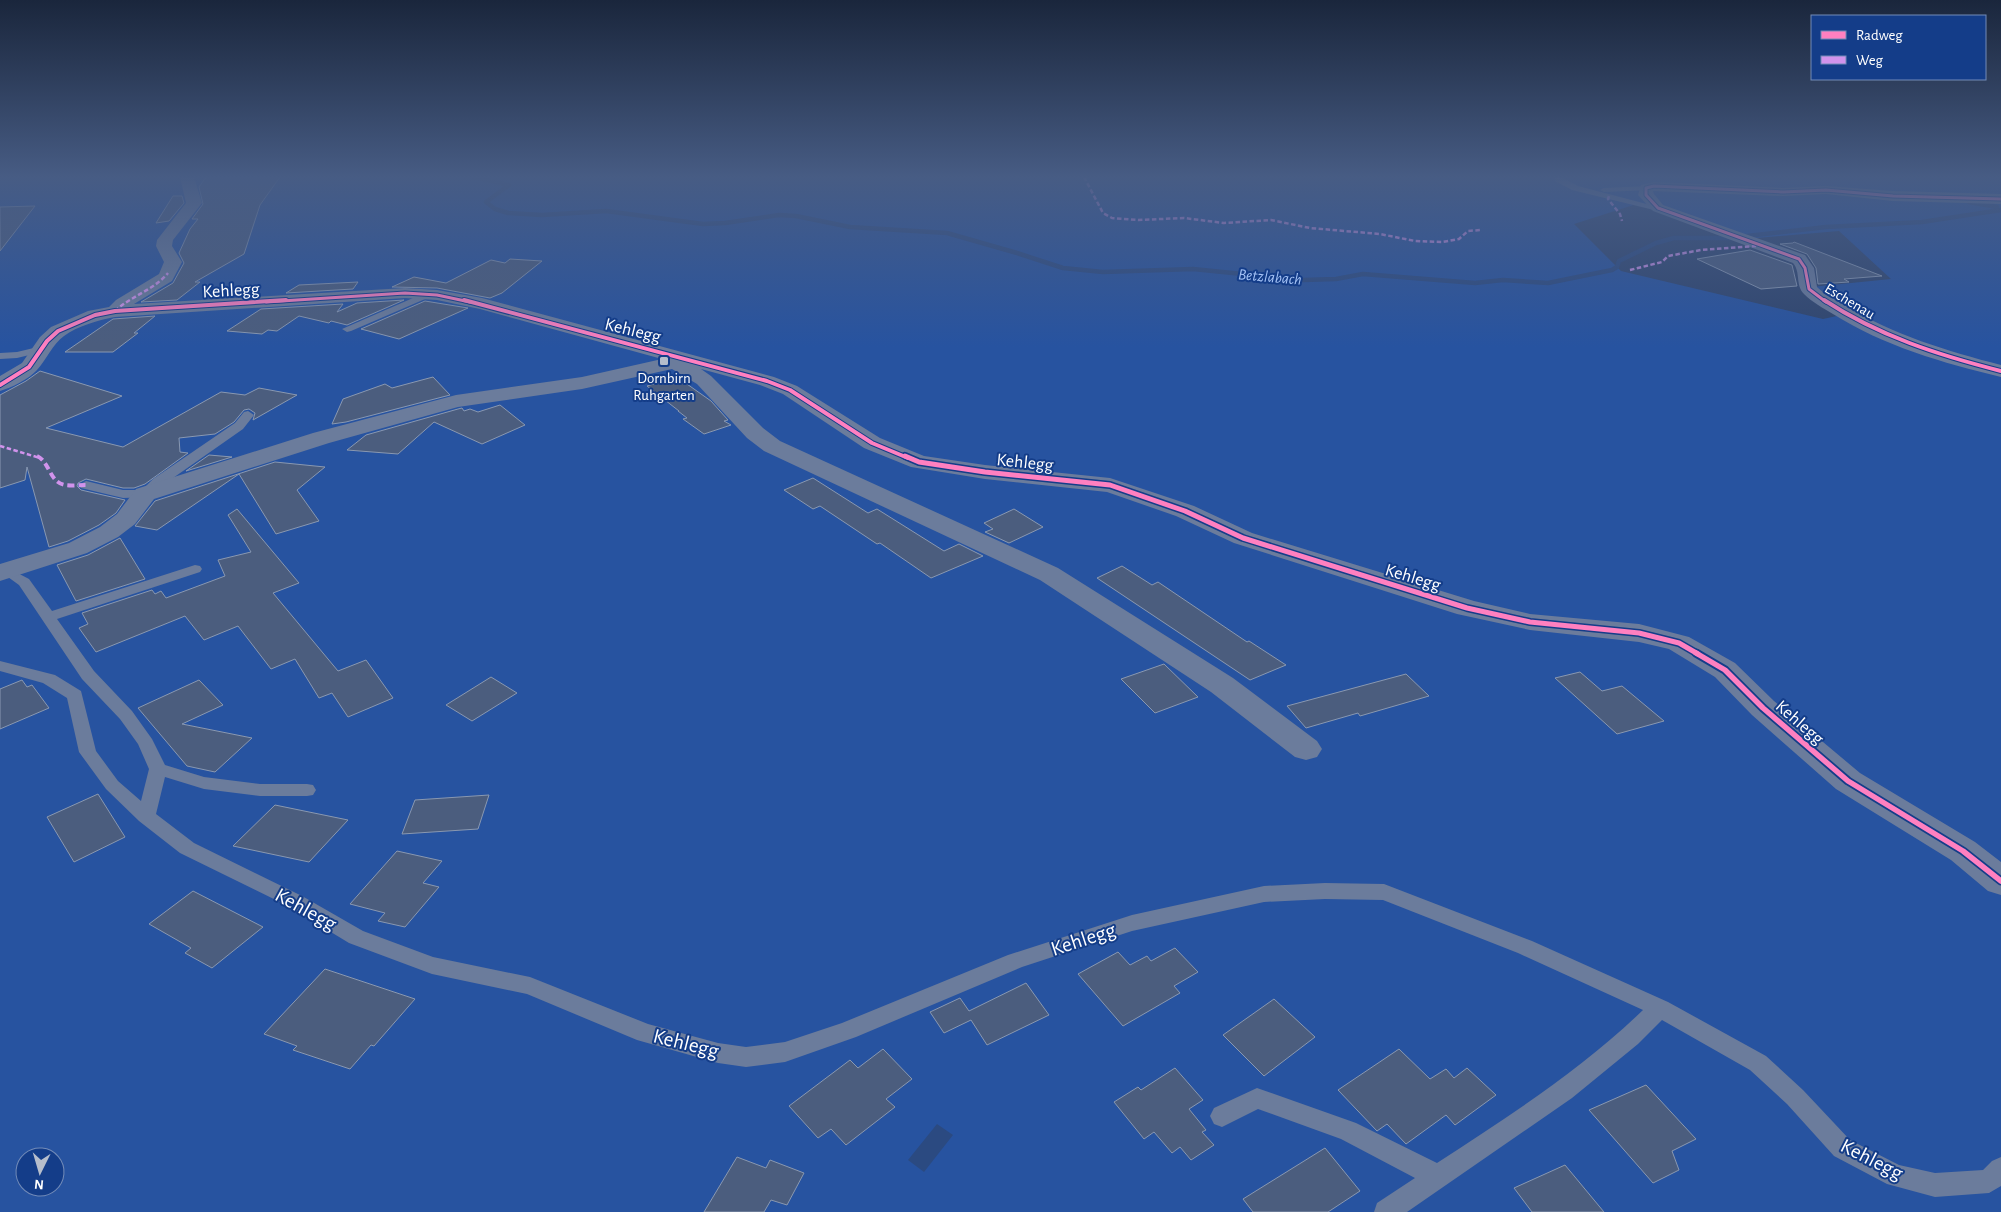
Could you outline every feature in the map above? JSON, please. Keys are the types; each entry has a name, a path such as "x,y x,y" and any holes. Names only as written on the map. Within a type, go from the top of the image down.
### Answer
{"street":[{"name":"Kehlegg","path":"115,311 122,304 149,289 168,273 173,262 164,246 165,240 170,234"},
{"name":"Eschenau","path":"1726,234 1799,259 1807,270 1807,286 1812,292 1845,314 1868,326 1952,359 2001,371"},
{"name":"Kehlegg","path":"0,385 29,367 46,341 58,331 95,315 115,311 385,294 429,294 482,304 679,359 767,381 790,390 872,443 918,462 985,472 1110,485 1185,511 1243,538 1467,608 1530,622 1639,633 1679,643 1724,670 1763,708 1848,781 1963,851 2001,881"},
{"name":"Kehlegg","path":"145,494 322,438 456,401 582,383 679,359"},
{"name":"Kehlegg","path":"679,359 682,368 704,380 755,433 772,446 1049,574 1222,685 1306,749"},
{"path":"4,573 78,548 109,532 126,519 145,494"}],"lane":[{"path":"346,329 429,294"},
{"path":"0,356 17,355 42,349"},
{"path":"145,494 158,482 239,426 248,415"},
{"name":"Kehlegg","path":"86,485 122,494 145,494"},
{"path":"50,618 195,569"},
{"path":"4,573 24,582 88,675 126,715 146,743 158,769 146,816"},
{"name":"Kehlegg","path":"0,666 49,679 74,695 88,752 112,786 187,848 295,901 356,937 432,966 530,986 645,1033 718,1053 746,1057 785,1052 839,1033 1015,961 1132,923 1264,894 1325,891 1384,892 1525,947 1660,1008 1758,1063 1795,1097 1842,1148 1896,1176 1936,1185 1989,1181 2001,1168"},
{"path":"158,769 204,782 260,790 307,790"},
{"path":"1386,1212 1547,1102 1636,1032 1660,1008"},
{"path":"1222,1116 1257,1098 1348,1131 1437,1176"}],"shaded area":[{"path":"0,234 1584,234 1621,271 1823,319 1846,314 1811,287 1891,279 1842,234 2001,234 2001,1212 0,1212"},
{"path":"1729,234 1809,234 1745,239"},
{"path":"937,1124 953,1135 924,1172 908,1160"}],"building":[{"path":"0,234 14,234 0,251"},
{"path":"188,234 251,234 244,254 195,282 200,282 177,300 141,302 173,283 184,263 179,253"},
{"path":"1793,243 1882,276 1844,279 1849,282 1818,284 1816,268 1807,254 1780,244"},
{"path":"1750,250 1792,265 1797,286 1761,289 1697,259"},
{"path":"510,259 542,261 502,293 490,298 437,288 392,287 414,277 446,283 491,260 505,263"},
{"path":"358,282 353,289 286,293 299,285"},
{"path":"404,300 347,325 299,316 277,331 268,330 262,334 227,331 261,309 343,304 337,312 357,303"},
{"path":"425,301 468,308 399,339 361,329"},
{"path":"155,316 134,333 138,333 113,352 65,352 113,319"},
{"path":"40,371 122,396 46,428 123,447 221,392 245,395 259,388 297,395 253,420 255,413 249,409 244,410 234,422 215,434 179,438 180,452 188,453 145,484 134,488 123,488 86,479 78,483 77,486 81,490 125,500 116,513 99,525 68,541 49,547 27,467 25,480 0,488 0,395"},
{"path":"433,377 450,395 332,424 343,399 385,384 392,388"},
{"path":"677,377 711,401 728,420 724,421 731,425 704,434 683,419 687,418 647,386"},
{"path":"500,405 525,425 482,444 434,422 398,454 347,450 366,435 462,408 464,411 470,409 478,412"},
{"path":"209,455 232,457 186,471"},
{"path":"275,462 325,467 297,490 319,521 276,534 239,474 157,530 135,526 155,501"},
{"path":"813,478 868,513 877,509 944,551 959,544 983,556 931,578 880,543 877,544 820,506 813,509 784,490"},
{"path":"237,509 299,583 273,593 338,671 366,660 393,698 348,717 332,693 319,698 295,659 271,669 238,626 204,640 185,616 96,652 79,628 88,624 82,613 152,590 155,594 161,591 166,598 225,576 218,560 251,552 228,515"},
{"path":"1014,509 1043,527 1009,543 985,532 993,529 984,523"},
{"path":"120,538 145,579 76,601 57,565 88,555"},
{"path":"1122,566 1152,585 1158,582 1247,642 1249,641 1286,665 1250,680 1097,578"},
{"path":"1164,664 1198,697 1155,713 1121,679"},
{"path":"1580,672 1602,691 1622,686 1664,721 1617,734 1555,678"},
{"path":"1406,674 1429,696 1360,716 1358,713 1306,728 1287,706"},
{"path":"491,677 517,693 472,721 446,705"},
{"path":"22,680 27,687 32,685 49,708 0,729 0,689"},
{"path":"199,680 223,705 182,724 252,738 215,772 187,766 138,708"},
{"path":"98,794 125,837 74,862 47,817"},
{"path":"489,795 478,829 402,834 415,800"},
{"path":"275,805 348,820 309,862 233,846"},
{"path":"397,851 442,861 423,883 439,887 405,927 378,921 385,913 350,904"},
{"path":"193,891 263,927 212,968 185,953 191,948 149,924"},
{"path":"1175,948 1198,972 1174,986 1180,993 1123,1026 1078,974 1118,952 1130,965 1147,956 1151,961"},
{"path":"325,969 415,999 374,1046 371,1045 350,1069 293,1050 297,1046 264,1034"},
{"path":"1026,983 1049,1015 987,1045 971,1020 944,1033 930,1012 960,998 969,1011"},
{"path":"1274,999 1315,1037 1264,1076 1223,1035"},
{"path":"883,1049 912,1079 886,1099 895,1107 846,1145 831,1129 818,1138 789,1106 850,1060 858,1068"},
{"path":"1399,1049 1430,1079 1446,1069 1454,1078 1467,1068 1496,1095 1455,1125 1446,1115 1406,1144 1387,1124 1377,1131 1338,1090"},
{"path":"1175,1068 1203,1100 1189,1109 1206,1130 1202,1132 1214,1145 1191,1160 1180,1147 1172,1153 1154,1132 1144,1139 1114,1102 1138,1087 1141,1090"},
{"path":"1646,1085 1696,1139 1672,1151 1679,1170 1653,1183 1589,1110"},
{"path":"1325,1148 1360,1191 1328,1212 1253,1212 1243,1199"},
{"path":"737,1157 766,1168 770,1160 804,1173 787,1205 771,1200 764,1212 704,1212"},
{"path":"1565,1165 1604,1212 1532,1212 1514,1188"}],"waterway":[{"name":"Betzlabach","path":"949,234 1063,268 1103,272 1193,269 1303,280 1336,279 1363,274 1475,283 1503,280 1548,283 1612,270 1617,267 1619,261 1656,243 1674,238 1730,238 1769,234"}],"marked path":[{"path":"1375,234 1415,241 1442,242 1459,239 1465,234"},
{"path":"1630,270 1662,262 1668,256 1701,250 1756,246"},
{"path":"115,311 157,284 168,273"},
{"path":"0,446 29,453 43,459 54,479 64,485 86,485"}],"cycle path":[{"path":"1729,234 1799,259 1805,268 1807,285 1812,292 1871,328 1913,345 2001,371"},
{"path":"0,385 29,367 47,341 58,331 95,315 115,311 405,293 437,295 482,304 767,381 790,390 872,443 919,462 985,472 1110,485 1185,511 1243,538 1467,608 1530,622 1639,633 1679,643 1725,670 1763,708 1848,781 1963,851 2001,881"}],"place":[{"name":"Dornbirn Ruhgarten","path":"664,361"}]}
